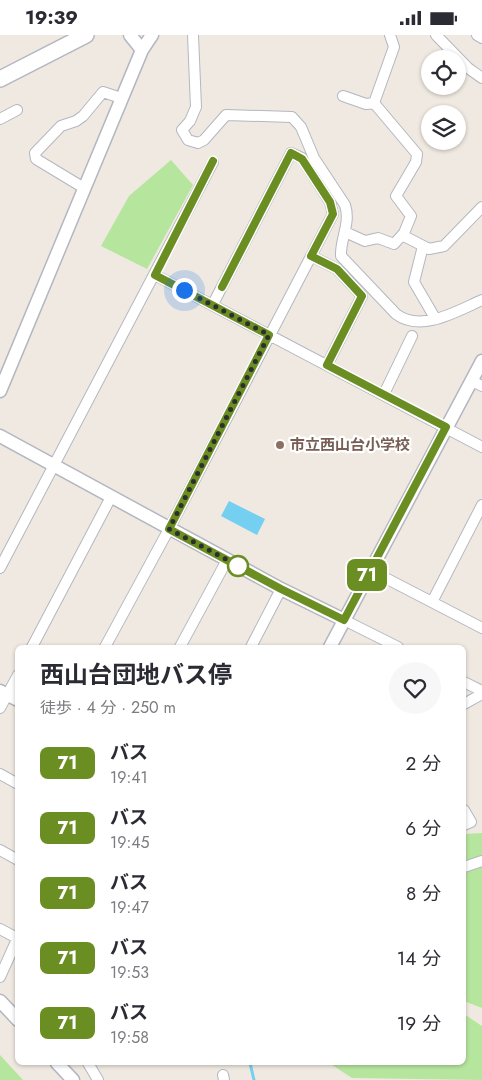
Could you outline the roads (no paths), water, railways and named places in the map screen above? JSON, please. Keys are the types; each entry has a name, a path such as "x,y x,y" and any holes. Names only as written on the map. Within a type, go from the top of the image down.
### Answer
{"main road":[{"path":"0,79 86,35"}],"street":[{"path":"130,35 142,50"},
{"path":"0,391 121,99 142,50 152,35"},
{"path":"193,35 196,107 190,121 182,130 192,143 204,140 226,115 292,117 301,127 314,158 345,205 348,213 340,248 341,256 396,315 404,320 416,323 435,318 482,300"},
{"path":"374,103 394,47 390,35"},
{"path":"436,35 468,68 482,78"},
{"path":"477,35 482,37"},
{"path":"84,188 36,159 35,153 61,126 84,116 103,92 121,99"},
{"path":"343,96 366,104 374,103"},
{"path":"344,232 365,241 378,238 394,244 402,235 411,216 396,196 416,162 418,154 374,103"},
{"path":"0,119 17,110"},
{"path":"106,645 169,529 333,214 330,202 302,159 291,153 213,304"},
{"path":"0,568 213,161"},
{"path":"402,235 429,249 444,246 482,207"},
{"path":"423,246 414,282 435,318"},
{"path":"311,256 337,269 362,296 327,365"},
{"path":"155,275 482,447"},
{"path":"384,394 412,336"},
{"path":"331,645 446,427 477,383 482,361"},
{"path":"0,436 281,589 394,645"},
{"path":"33,645 111,497"},
{"path":"432,602 482,505"},
{"path":"181,645 227,560"},
{"path":"370,570 482,629"},
{"path":"252,645 281,589"},
{"path":"0,708 15,681"},
{"path":"466,682 482,693 466,703"},
{"path":"0,775 15,782"},
{"path":"466,813 471,822 466,824"},
{"path":"0,850 15,858"},
{"path":"466,866 482,861"},
{"path":"0,929 15,937"},
{"path":"0,977 15,943"},
{"path":"0,1001 15,1017"},
{"path":"59,1065 73,1080"},
{"path":"89,1065 98,1080"}],"water":[{"path":"229,501 265,519 257,535 221,516"}],"waterway":[{"path":"250,1065 254,1080"}],"place":[{"name":"市立西山台小学校","path":"280,445"}]}
